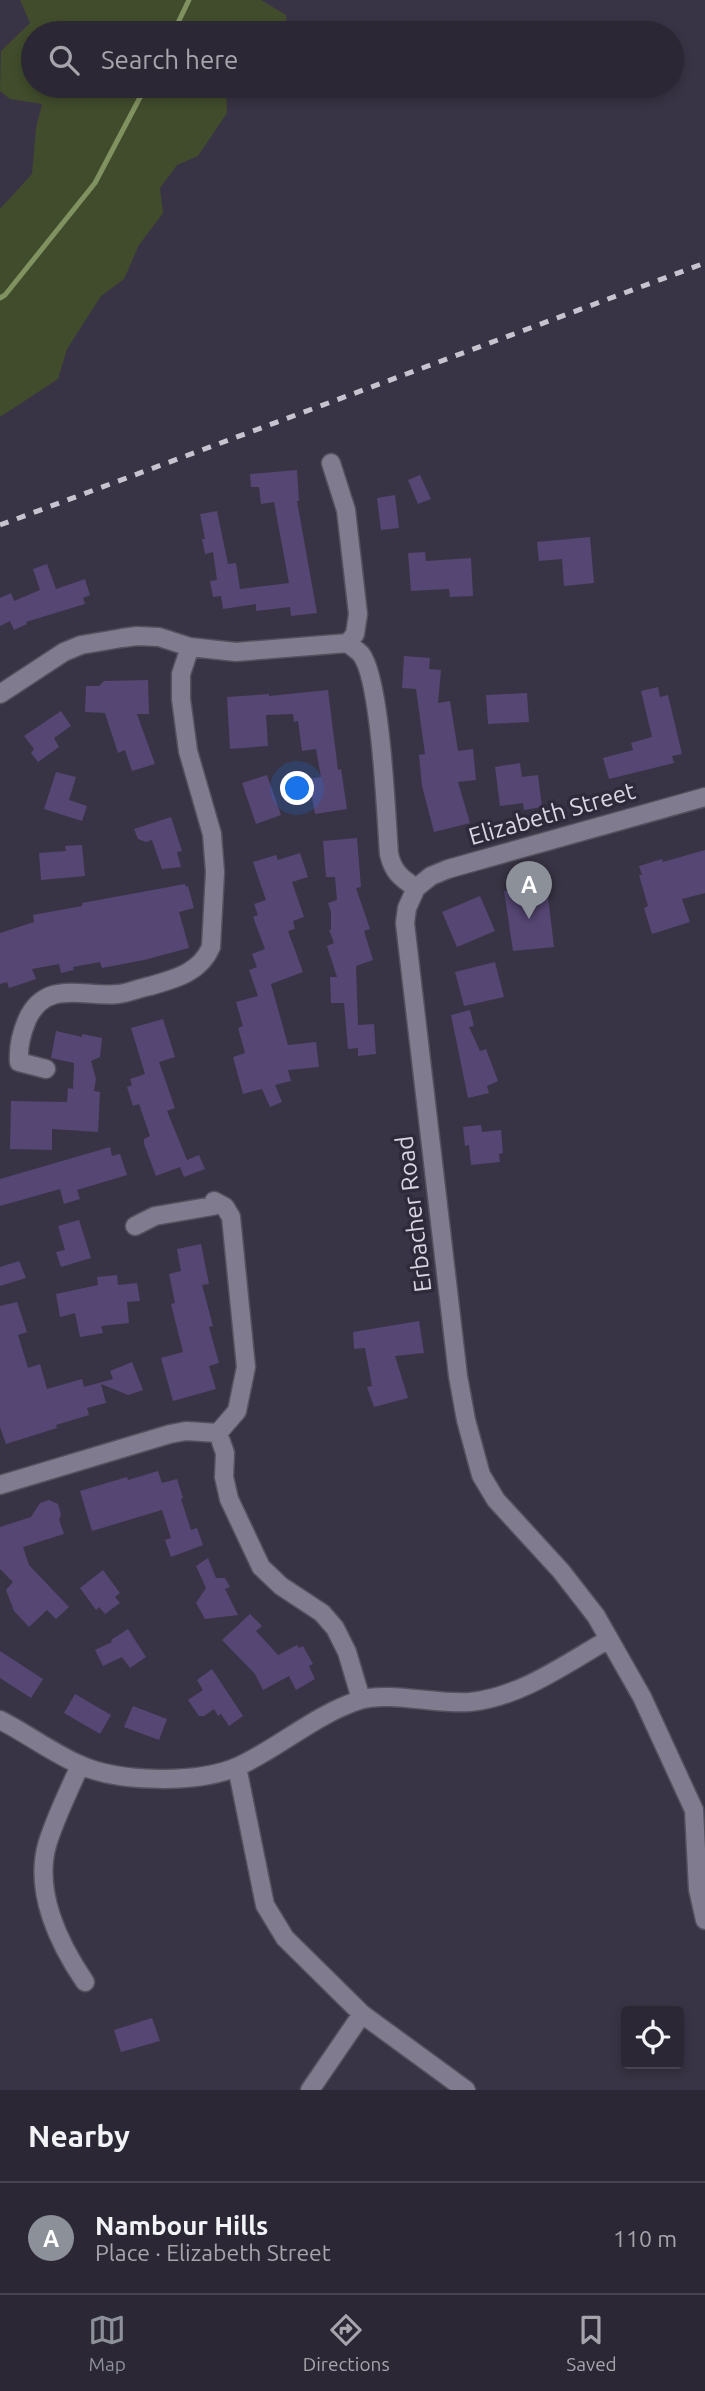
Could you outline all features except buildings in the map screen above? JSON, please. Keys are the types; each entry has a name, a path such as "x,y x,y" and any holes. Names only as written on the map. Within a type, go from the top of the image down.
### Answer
{"street":[{"path":"331,463 346,510 358,614 355,634 348,643"},
{"path":"0,694 49,660 81,645 137,636 159,637 190,647 236,652 348,643 361,655 372,682 392,868 400,878 416,888"},
{"path":"46,1069 19,1062 18,1048 28,1017 43,999 68,992 120,994 180,977 206,958 211,947 214,844 210,820 188,751 181,699 181,674 190,647"},
{"name":"Elizabeth Street","path":"416,888 431,876 447,869 705,797"},
{"name":"Erbacher Road","path":"416,888 407,908 405,923 458,1376 472,1448 481,1475 496,1500 561,1571 596,1616 642,1697 694,1810 698,1889 705,1920"},
{"path":"135,1226 155,1216 213,1206 214,1201 225,1207 232,1217 246,1367 237,1411 218,1433"},
{"path":"0,1485 170,1434 186,1431 218,1433"},
{"path":"218,1433 225,1453 224,1477 229,1499 261,1567 281,1586 323,1613 335,1628 347,1652 361,1699"},
{"path":"0,1720 80,1765 124,1776 182,1780 237,1767 361,1699 469,1702 487,1699 538,1679 609,1639"},
{"path":"80,1765 47,1847 43,1875 47,1901 62,1944 85,1982"},
{"path":"237,1767 265,1905 285,1938 362,2014 466,2090"},
{"path":"310,2090 362,2014"}],"green space":[{"path":"20,0 261,0 286,15 286,21 29,21"},
{"path":"21,32 21,98 226,98 227,113 198,156 177,165 160,188 163,213 139,245 124,279 101,296 67,349 58,379 0,417 0,209 32,174 36,128 42,104 10,99 0,91 1,51"}],"waterway":[{"path":"179,21 189,0"},
{"path":"0,298 95,183 140,98"}],"railway":[{"path":"0,525 705,263"}],"place":[{"name":"Nambour Hills","path":"529,919"}]}
